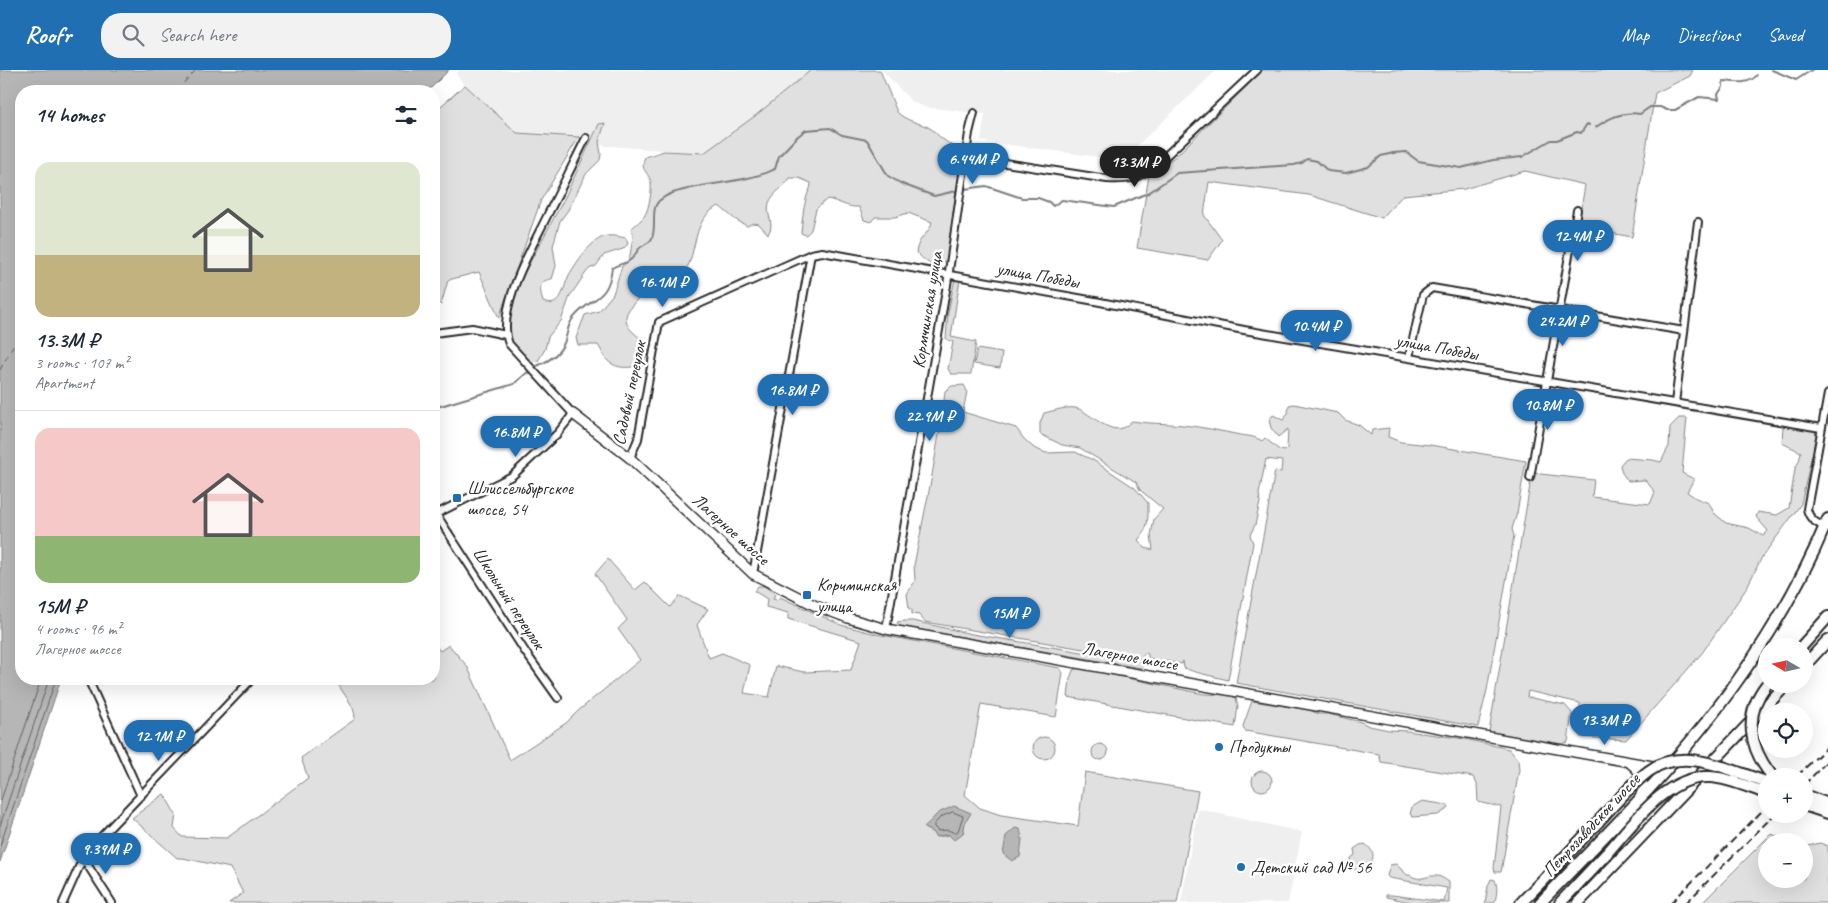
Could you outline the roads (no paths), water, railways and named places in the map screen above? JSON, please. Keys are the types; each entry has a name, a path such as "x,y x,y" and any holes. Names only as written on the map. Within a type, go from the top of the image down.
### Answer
{"main road":[{"name":"Петрозаводское шоссе","path":"1540,903 1667,768 1744,670 1803,574 1826,523"},
{"path":"1809,638 1828,617"},
{"path":"1813,656 1828,640"},
{"path":"1762,693 1756,703 1752,733 1756,751 1766,768"},
{"path":"1578,903 1778,693"},
{"path":"1520,903 1651,770 1674,761 1699,761 1758,779"},
{"path":"1560,903 1658,798 1672,787 1687,781 1710,777 1758,791"},
{"path":"1813,798 1828,804"},
{"path":"1813,808 1828,814"}],"street":[{"path":"967,157 1107,179 1127,180 1144,174 1154,166 1257,70"},
{"name":"Кормчинская улица","path":"886,629 948,274 967,157 969,133 974,113"},
{"path":"440,512 512,476 557,434 573,414 509,344 506,335 507,316 518,277 586,138"},
{"path":"1530,478 1577,210"},
{"path":"1675,403 1698,222"},
{"name":"улица Победы","path":"811,254 822,252 1244,330 1821,428"},
{"path":"753,574 811,254"},
{"name":"Садовый переулок","path":"630,458 638,439 659,322 811,254"},
{"path":"1409,357 1423,295 1432,288 1684,331"},
{"path":"440,332 472,328 506,335"},
{"path":"1826,523 1811,519 1807,509 1828,394"},
{"name":"Лагерное шоссе","path":"573,414 630,458 753,574 816,606 848,618 886,629 1630,763 1667,768"},
{"name":"Школьный переулок","path":"440,522 526,653 558,698"},
{"path":"91,685 142,796"},
{"path":"63,903 83,858 98,840 246,685"},
{"path":"1630,763 1642,778 1643,791 1640,798"},
{"path":"83,858 112,903"}],"water":[{"path":"0,70 449,70 434,85 15,85 15,685 59,685 0,862"},
{"path":"954,806 971,813 965,823 963,833 954,840 948,834 936,837 932,832 924,828 938,813"},
{"path":"1015,828 1020,829 1022,839 1020,857 1012,861 1003,854 1006,836"}],"waterway":[{"path":"1772,70 1796,80 1812,70"},
{"path":"1596,127 1616,116 1640,114 1650,107 1675,110 1699,97 1719,99 1718,94 1723,87 1723,81 1746,82 1757,75"},
{"path":"965,189 986,186 1022,198 1038,198 1049,202 1053,206 1062,200 1114,207 1150,192 1177,173 1294,165 1302,163 1307,159 1317,161 1328,171 1346,173 1368,167 1381,156 1406,152 1418,161 1461,168 1493,160 1522,157 1551,140 1557,140 1577,132 1581,133 1587,124 1589,125"},
{"path":"534,367 547,361 559,351 573,318 604,292 612,268 631,260 640,248 651,240 654,230 655,208 660,200 680,191 745,179 775,169 779,156 806,130 830,128 842,135 867,140 888,176 902,184 934,196 956,191"},
{"path":"440,406 514,384 530,370"}],"railway":[{"path":"1805,768 1828,746"},
{"path":"1813,776 1828,760"},
{"path":"1671,903 1758,815"},
{"path":"1686,903 1766,823"}],"place":[{"name":"Шлиссельбургское шоссе, 54","path":"457,498"},
{"name":"Корчминская улица","path":"807,595"},
{"name":"Продукты","path":"1219,747"},
{"name":"Детский сад № 56","path":"1241,867"}]}
